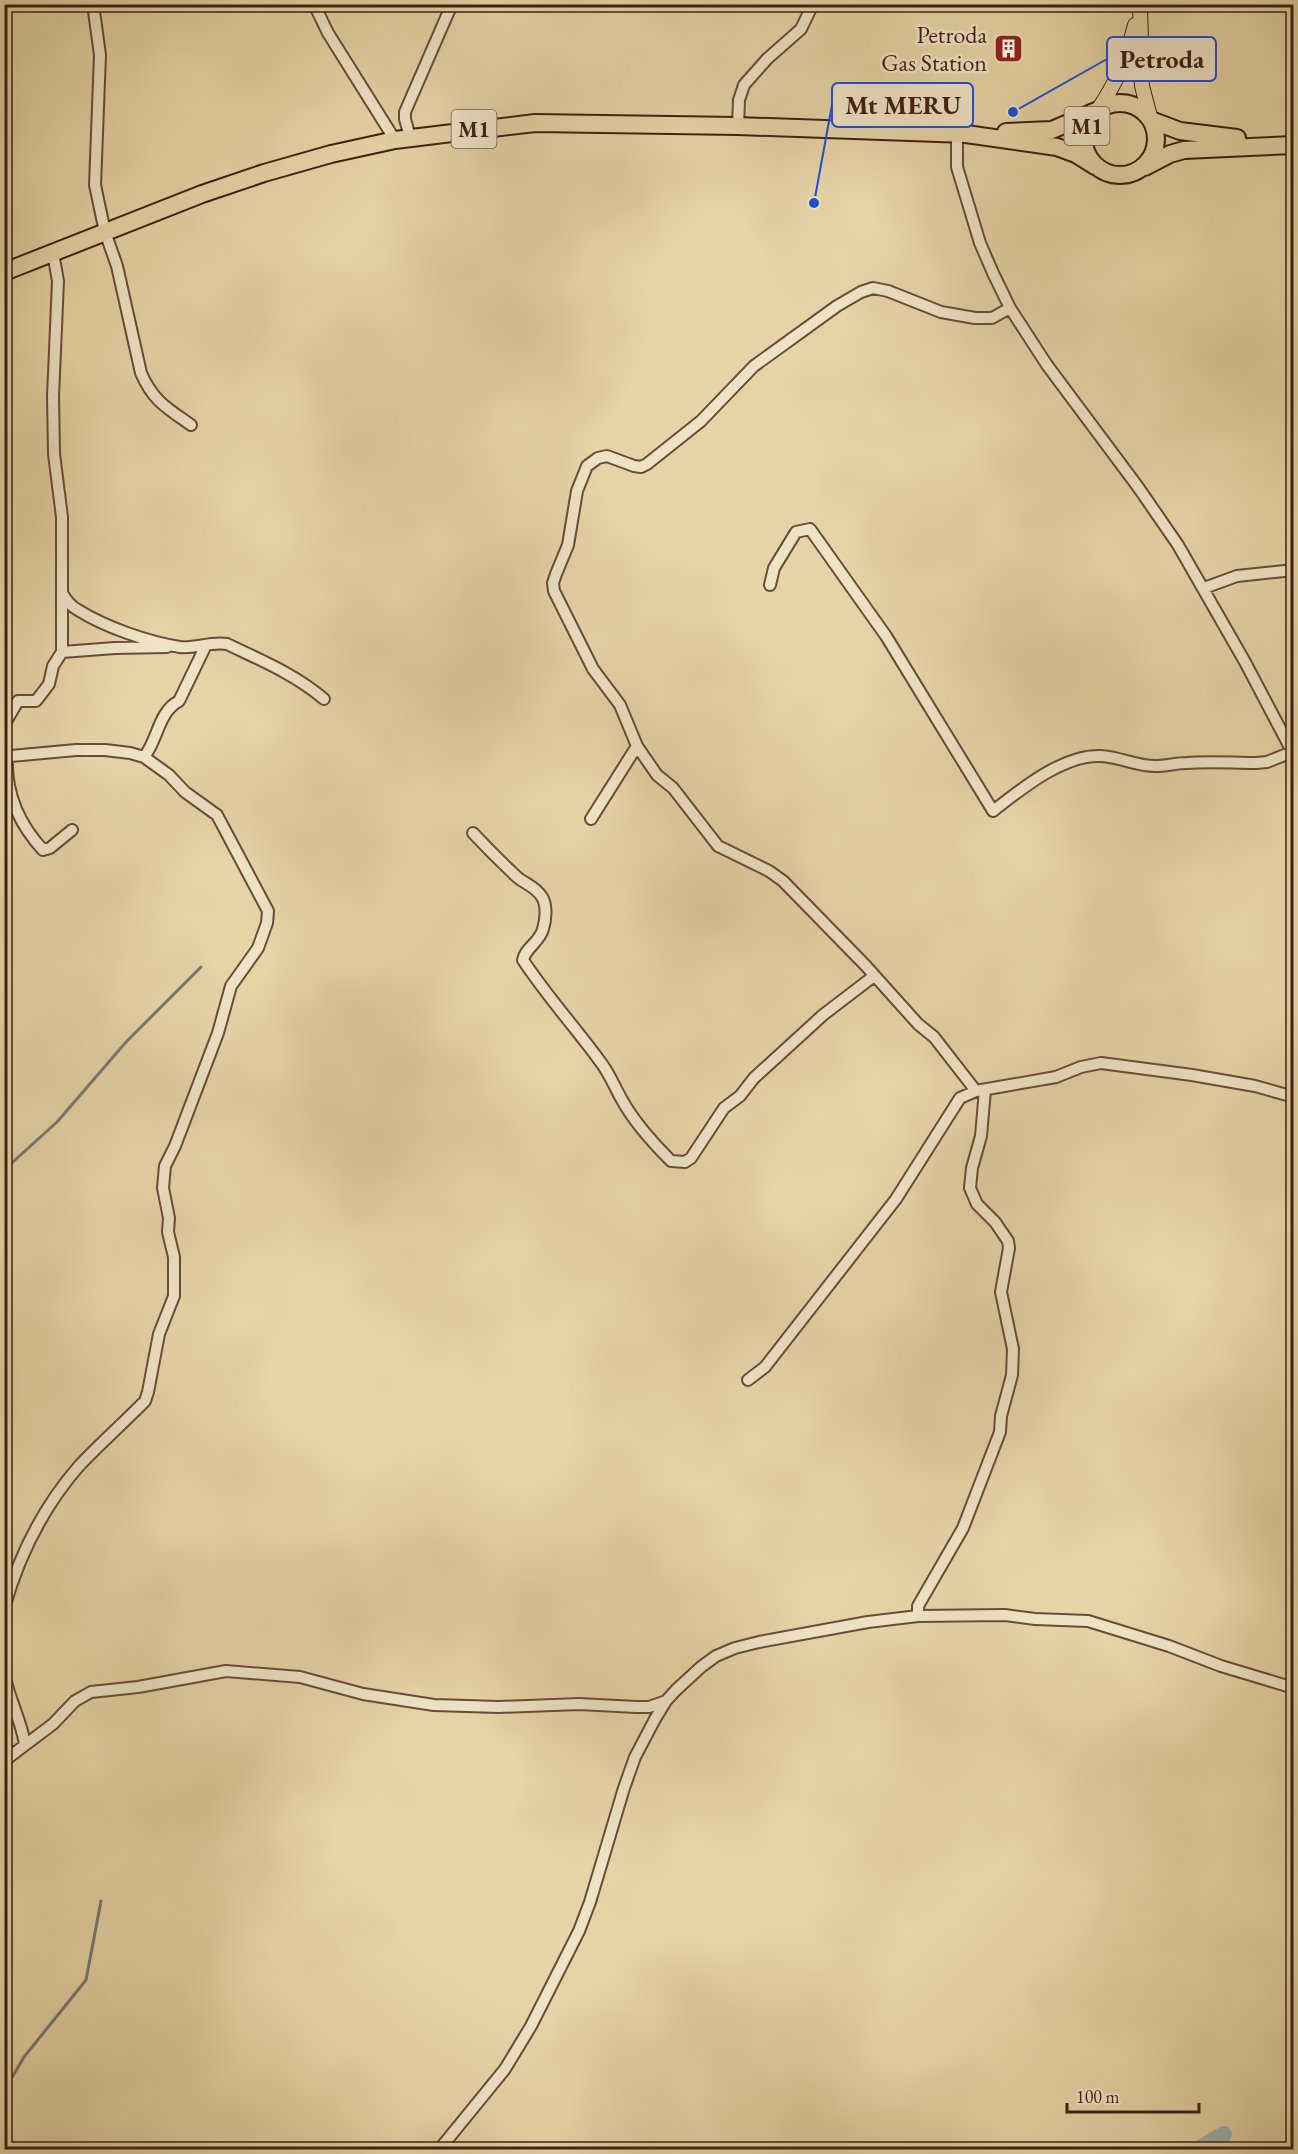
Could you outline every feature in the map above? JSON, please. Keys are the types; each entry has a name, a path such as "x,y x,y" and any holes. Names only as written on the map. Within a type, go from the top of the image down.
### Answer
{"highway":[{"name":"M1","path":"4,272 202,194 331,154 403,139 535,123 738,126 961,134 1052,130 1110,105 1123,103 1136,107 1151,120 1180,131 1293,144"},
{"name":"M1","path":"1095,166 1088,156 1084,137 1087,125 1098,110"},
{"path":"1140,169 1150,159 1156,146 1156,132 1151,120"},
{"name":"M1","path":"961,134 1057,147 1105,173 1117,176 1129,174 1170,154 1184,150 1293,144"}],"main road":[{"path":"1098,110 1117,81 1127,58 1140,5"},
{"path":"1140,5 1142,86 1151,120"}],"street":[{"path":"93,4 99,55 96,184 105,232 117,266 141,373 148,390 158,401 190,424"},
{"path":"314,4 333,43 403,139"},
{"path":"403,139 405,112 452,4"},
{"path":"738,126 739,100 744,85 767,59 801,29 806,23 813,4"},
{"path":"770,585 774,568 796,532 810,529 885,636 993,811 1043,776 1081,758 1091,756 1112,757 1133,764 1156,766 1187,763 1256,763 1293,754 1204,588 1154,510 1047,365 1010,308 984,253 963,190 957,167 961,134"},
{"path":"4,725 18,701 36,701 49,684 53,666 62,652 62,517 54,454 53,396 58,281 53,253"},
{"path":"918,1616 918,1606 959,1537 992,1456 1000,1432 1001,1416 1012,1375 1013,1349 1001,1292 1009,1248 1008,1241 977,1204 970,1188 972,1168 981,1136 980,1091 934,1037 918,1024 783,881 769,871 718,846 673,788 657,775 637,746 624,712 593,669 554,591 553,583 568,545 577,491 587,466 598,458 607,456 634,466 641,467 647,464 701,421 754,366 837,306 873,288 888,291 941,312 975,318 992,318 1010,308"},
{"path":"1204,588 1237,576 1293,570"},
{"path":"62,593 68,603 78,610 117,628 182,647"},
{"path":"62,652 227,644 269,663 324,699"},
{"path":"144,757 152,748 155,735 170,705 179,701 206,645"},
{"path":"591,819 637,746"},
{"path":"4,1608 18,1566 45,1514 80,1466 145,1401 159,1334 174,1296 174,1257 168,1232 169,1218 163,1188 165,1166 175,1146 218,1033 231,986 258,948 268,918 268,911 217,815 185,792 169,775 144,757 105,750 76,750 11,756 6,754 6,772 11,796 20,820 31,837 43,850 50,848 72,830"},
{"path":"473,833 519,879 532,885 543,899 546,915 543,931 524,954 523,960 543,990 599,1060 613,1080 622,1101 671,1161 685,1162 691,1158 724,1108 740,1096 754,1078 823,1015 874,976"},
{"path":"748,1380 765,1367 896,1199 960,1098 980,1091 1056,1077 1081,1067 1101,1064 1203,1077 1255,1086 1293,1097"},
{"path":"439,2150 505,2069 531,2026 579,1931 590,1902 627,1778 635,1757 666,1701 700,1667 716,1656 735,1648 868,1622 918,1616 1005,1615 1035,1619 1088,1621 1293,1688"},
{"path":"4,1761 53,1724 75,1701 91,1692 138,1687 226,1671 300,1677 363,1694 434,1705 499,1707 579,1704 649,1707 666,1701"},
{"path":"4,1674 25,1745"}],"waterway":[{"path":"4,1170 57,1122 126,1042 201,967"},
{"path":"4,2091 24,2057 86,1980 101,1901"},
{"path":"1197,2150 1224,2134"}],"place":[{"name":"Petroda Gas Station","path":"1008,48"},
{"name":"Petroda","path":"1013,112"},
{"name":"Mt MERU","path":"814,203"}]}
